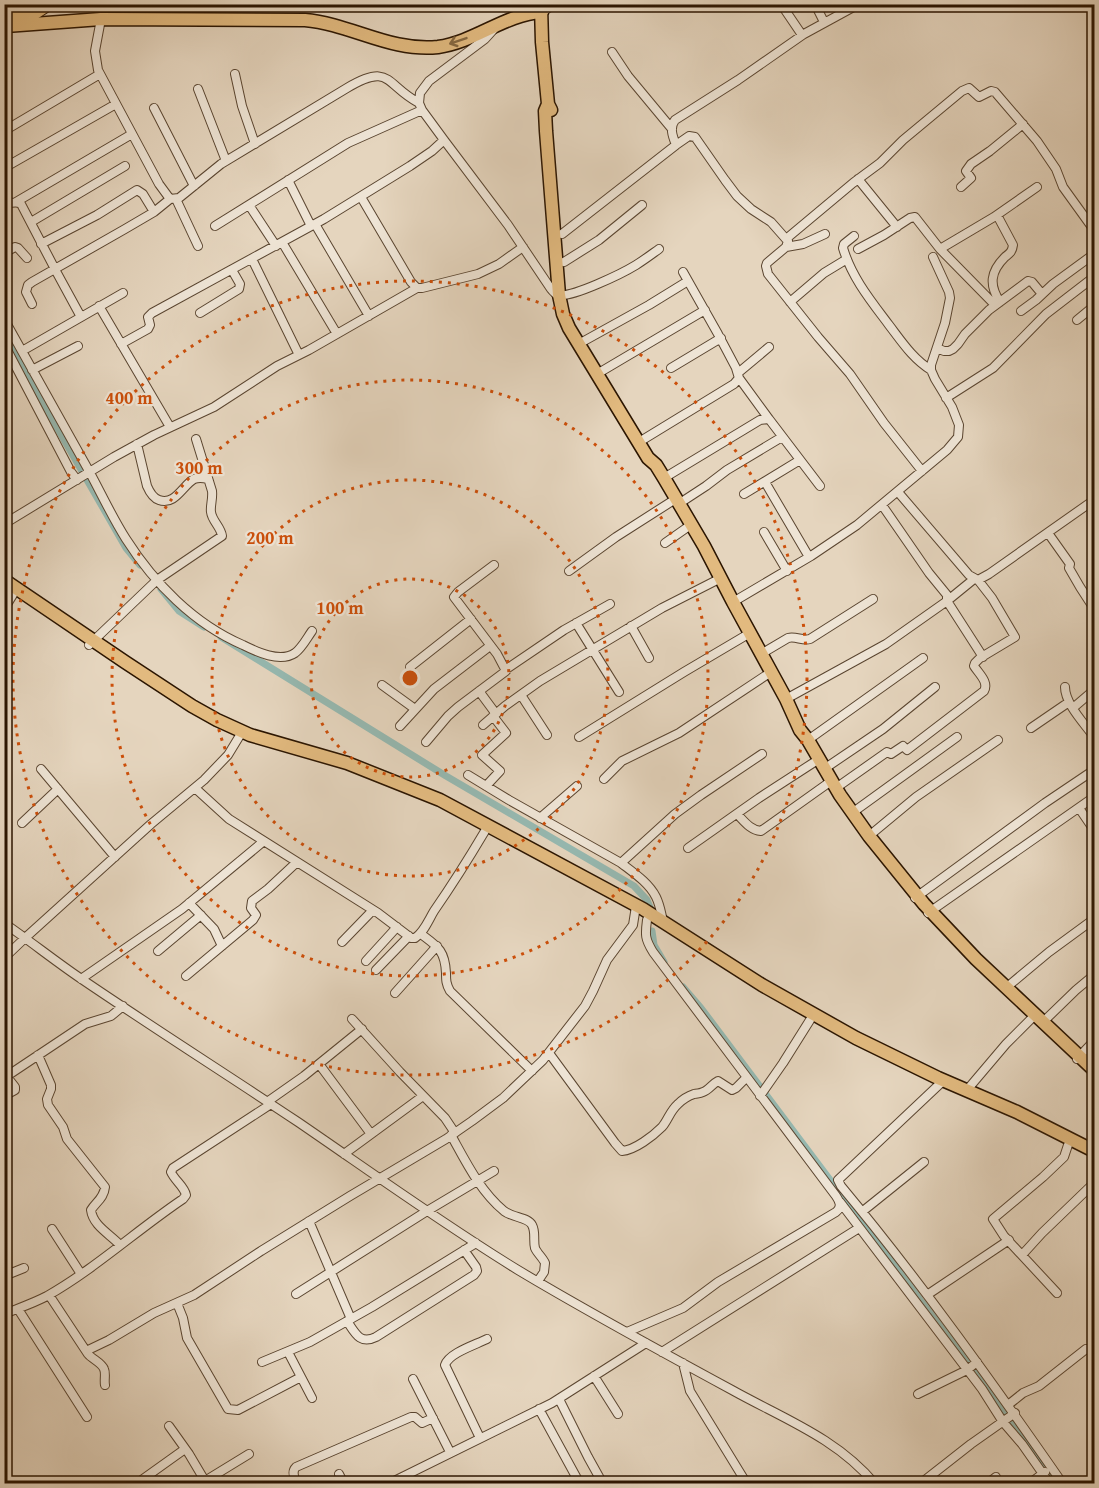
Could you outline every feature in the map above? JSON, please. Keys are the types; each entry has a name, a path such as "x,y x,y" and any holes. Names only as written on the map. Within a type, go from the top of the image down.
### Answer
{"highway":[{"path":"4,25 42,8"}],"main road":[{"path":"4,25 101,19 304,20 330,24 407,47 439,47 452,44 536,9 542,42 548,104 551,111 564,262 562,295 571,319 653,454 656,465 722,578 804,735 801,741 831,786 916,898"},
{"path":"548,104 545,111 546,131 563,314 569,328 648,458 656,465"},
{"path":"4,580 188,711 215,726 346,771 453,814 636,910 663,921 834,1030"},
{"path":"9,590 91,643"},
{"path":"241,735 347,763 440,800 636,910 647,920 729,972 810,1020 1095,1157"},
{"path":"831,786 835,798 865,839 972,963 1078,1058 1095,1078"},
{"path":"929,913 1007,987 1037,1020"},
{"path":"1078,1058 1095,1070"},
{"path":"941,1083 967,1090 1095,1151"}],"street":[{"path":"536,9 555,4"},
{"path":"781,4 802,35"},
{"path":"815,4 824,22"},
{"path":"676,145 672,129 672,123 675,120 802,35 859,4"},
{"path":"101,19 95,51 100,74 159,184 173,199 198,246"},
{"path":"420,106 420,93 429,81 485,39 498,24"},
{"path":"612,52 628,76 672,129"},
{"path":"4,131 100,74"},
{"path":"235,74 242,106 255,144"},
{"path":"32,304 26,292 28,285 154,212 194,186 226,161 346,88 371,77 385,77 420,106 555,293 562,295 621,274 659,249"},
{"path":"922,471 850,374 768,274 766,267 770,260 858,179 880,163 903,140 967,88 979,97 991,91 995,92 1052,162 1063,187 1095,230"},
{"path":"198,89 226,161"},
{"path":"4,168 116,104"},
{"path":"215,226 348,143 420,106"},
{"path":"154,108 194,186"},
{"path":"961,188 972,178 966,171 968,166 1023,124"},
{"path":"4,203 16,202 132,134"},
{"path":"562,234 689,136 695,137 737,195 775,226 786,243"},
{"path":"122,344 148,329 150,325 148,317 153,313 361,197 432,151 444,140"},
{"path":"31,222 125,166"},
{"path":"858,179 897,227"},
{"path":"288,180 369,316"},
{"path":"940,249 1037,188"},
{"path":"41,244 97,215 136,191 141,192 154,212"},
{"path":"361,197 411,282 417,288"},
{"path":"16,202 21,204 81,317"},
{"path":"564,262 599,240 642,205"},
{"path":"249,206 279,244 337,334"},
{"path":"997,215 1013,245 1010,253 997,267 992,282 998,303"},
{"path":"858,249 915,217 940,249 998,303"},
{"path":"786,243 802,244 825,234"},
{"path":"733,602 787,571 857,525 947,450 955,442 960,432 956,417 931,370 910,352 859,284 843,246 854,236"},
{"path":"4,253 18,248 27,258"},
{"path":"4,524 137,444 214,407 267,372 417,288 478,274 499,264 523,248"},
{"path":"1021,311 1053,284 1095,254"},
{"path":"931,370 950,298 933,257"},
{"path":"252,259 299,355"},
{"path":"790,302 824,273 847,259"},
{"path":"200,313 239,289 240,284 232,270"},
{"path":"683,272 721,338 738,376 820,486"},
{"path":"946,398 993,368 1046,314 1095,277"},
{"path":"584,341 688,281"},
{"path":"937,348 944,351 953,349 965,334 998,303 1025,283 1030,281 1042,294"},
{"path":"22,351 123,293"},
{"path":"99,306 170,428"},
{"path":"1077,320 1095,306"},
{"path":"602,371 705,310"},
{"path":"4,319 126,539 157,580 193,615 229,639 260,653 280,657 292,654 312,632"},
{"path":"671,368 721,338"},
{"path":"4,344 77,480"},
{"path":"32,370 78,346"},
{"path":"644,439 734,384 738,376 768,347"},
{"path":"664,478 760,420 769,420"},
{"path":"569,571 616,537 706,486 727,470 782,437"},
{"path":"91,643 157,580 222,536 211,513 213,496 196,439"},
{"path":"137,444 147,486 157,500 169,500 179,494 194,479 208,479"},
{"path":"744,494 800,460"},
{"path":"765,482 809,557"},
{"path":"737,814 756,831 761,831 887,752 891,754 903,746 907,750 981,694 986,683 974,666 977,661 1016,637 992,598 898,492"},
{"path":"786,699 886,644 976,579 982,579 1095,500"},
{"path":"882,505 928,573 947,595 947,601 983,657"},
{"path":"665,543 692,524"},
{"path":"764,532 787,571"},
{"path":"1048,533 1070,564 1069,568 1091,604"},
{"path":"494,565 454,595 505,670"},
{"path":"483,725 540,681 662,608 722,578"},
{"path":"4,609 9,590"},
{"path":"761,654 793,636 810,639 873,599"},
{"path":"426,742 448,716 505,670 576,623 610,604"},
{"path":"410,667 471,619"},
{"path":"576,623 619,692"},
{"path":"631,626 649,658"},
{"path":"579,737 750,633"},
{"path":"400,726 440,684 490,646"},
{"path":"804,735 923,658"},
{"path":"604,779 622,761 679,733 771,672"},
{"path":"382,685 415,709"},
{"path":"688,848 737,814 867,741 935,687"},
{"path":"1065,687 1071,705 1095,737"},
{"path":"1031,728 1095,690"},
{"path":"479,691 506,733 482,755 500,771 486,786"},
{"path":"521,695 547,735"},
{"path":"4,958 151,824 195,788 228,755 241,735"},
{"path":"852,813 957,737"},
{"path":"869,836 916,797 998,740"},
{"path":"621,863 675,814 762,754"},
{"path":"40,769 115,857"},
{"path":"916,898 1045,803 1095,770"},
{"path":"468,775 621,863 656,896 663,921"},
{"path":"540,818 577,786"},
{"path":"195,788 221,813 415,938 421,934 485,831"},
{"path":"22,824 58,789"},
{"path":"929,913 1095,797"},
{"path":"1079,808 1095,830"},
{"path":"81,979 168,919 264,841"},
{"path":"186,976 256,917 252,908 252,900 268,889 297,862"},
{"path":"189,903 214,929 222,946"},
{"path":"342,942 373,910"},
{"path":"86,1351 202,1290 309,1221 453,1134 503,1098 549,1053 585,1006 608,960 633,925 636,910"},
{"path":"158,951 201,915"},
{"path":"1007,987 1049,952 1095,919"},
{"path":"647,920 645,935 653,952 746,1078 762,1094 839,1201 967,1370 1009,1418 1047,1471 1050,1484"},
{"path":"4,923 81,979 476,1243 646,1343 803,1427 841,1450 863,1469 874,1484"},
{"path":"366,961 397,927"},
{"path":"421,934 437,946 443,957 446,984 450,991 532,1071"},
{"path":"376,970 409,936"},
{"path":"395,993 437,946"},
{"path":"967,1090 993,1058 1095,975"},
{"path":"4,1096 15,1090 6,1075 85,1024 111,1016 123,1006"},
{"path":"352,1019 445,1118 478,1181 492,1199 505,1211 515,1217 525,1219 532,1225 535,1231 535,1248 545,1263 544,1272 538,1281"},
{"path":"762,1094 810,1020"},
{"path":"4,1314 49,1295 186,1196 185,1191 171,1172 173,1168 269,1103 362,1029"},
{"path":"1078,1058 1095,1041"},
{"path":"549,1053 622,1151 637,1146 659,1130 670,1112 687,1097 705,1092 718,1082 732,1090 746,1078"},
{"path":"38,1055 51,1085 47,1099 48,1105 63,1127 67,1139 105,1187 100,1200 91,1210 93,1218 120,1245"},
{"path":"319,1064 370,1134"},
{"path":"829,1187 941,1083"},
{"path":"344,1154 423,1096"},
{"path":"1057,1293 993,1220 1064,1157 1068,1145"},
{"path":"863,1211 924,1162"},
{"path":"296,1294 494,1171"},
{"path":"838,1180 927,1294 1008,1405 1009,1418 1022,1443 1047,1471 1063,1484"},
{"path":"1022,1255 1095,1183"},
{"path":"627,1332 691,1303 726,1276 836,1212 839,1209 839,1201"},
{"path":"309,1221 349,1320 356,1334 366,1340 474,1275 477,1271 476,1267 464,1250"},
{"path":"662,1352 860,1228"},
{"path":"52,1229 81,1274"},
{"path":"927,1294 1009,1240"},
{"path":"262,1362 310,1342 476,1243"},
{"path":"4,1276 24,1268"},
{"path":"49,1295 86,1351 103,1367 105,1385"},
{"path":"177,1303 187,1338 228,1409 238,1410 301,1377"},
{"path":"18,1309 87,1417"},
{"path":"480,1438 445,1362 452,1356 487,1339"},
{"path":"388,1484 559,1399 646,1343"},
{"path":"1008,1405 1023,1393 1039,1386 1086,1350"},
{"path":"288,1352 312,1398"},
{"path":"918,1394 967,1370 977,1362"},
{"path":"683,1363 690,1391 747,1484"},
{"path":"594,1376 618,1414"},
{"path":"413,1379 450,1452"},
{"path":"559,1399 603,1484"},
{"path":"540,1409 580,1484"},
{"path":"298,1484 293,1473 296,1467 411,1417 422,1423 433,1418"},
{"path":"920,1484 1009,1418"},
{"path":"169,1426 185,1449 202,1482 249,1454"},
{"path":"136,1484 185,1449"},
{"path":"1029,1484 1047,1471"},
{"path":"339,1474 344,1484"},
{"path":"987,1484 996,1477"}],"waterway":[{"path":"4,335 126,548 140,565"},
{"path":"161,589 179,611 204,627"},
{"path":"221,637 446,776 634,886 647,900 652,912"},
{"path":"652,931 654,945 664,962"},
{"path":"683,987 1020,1431 1056,1484"}]}
